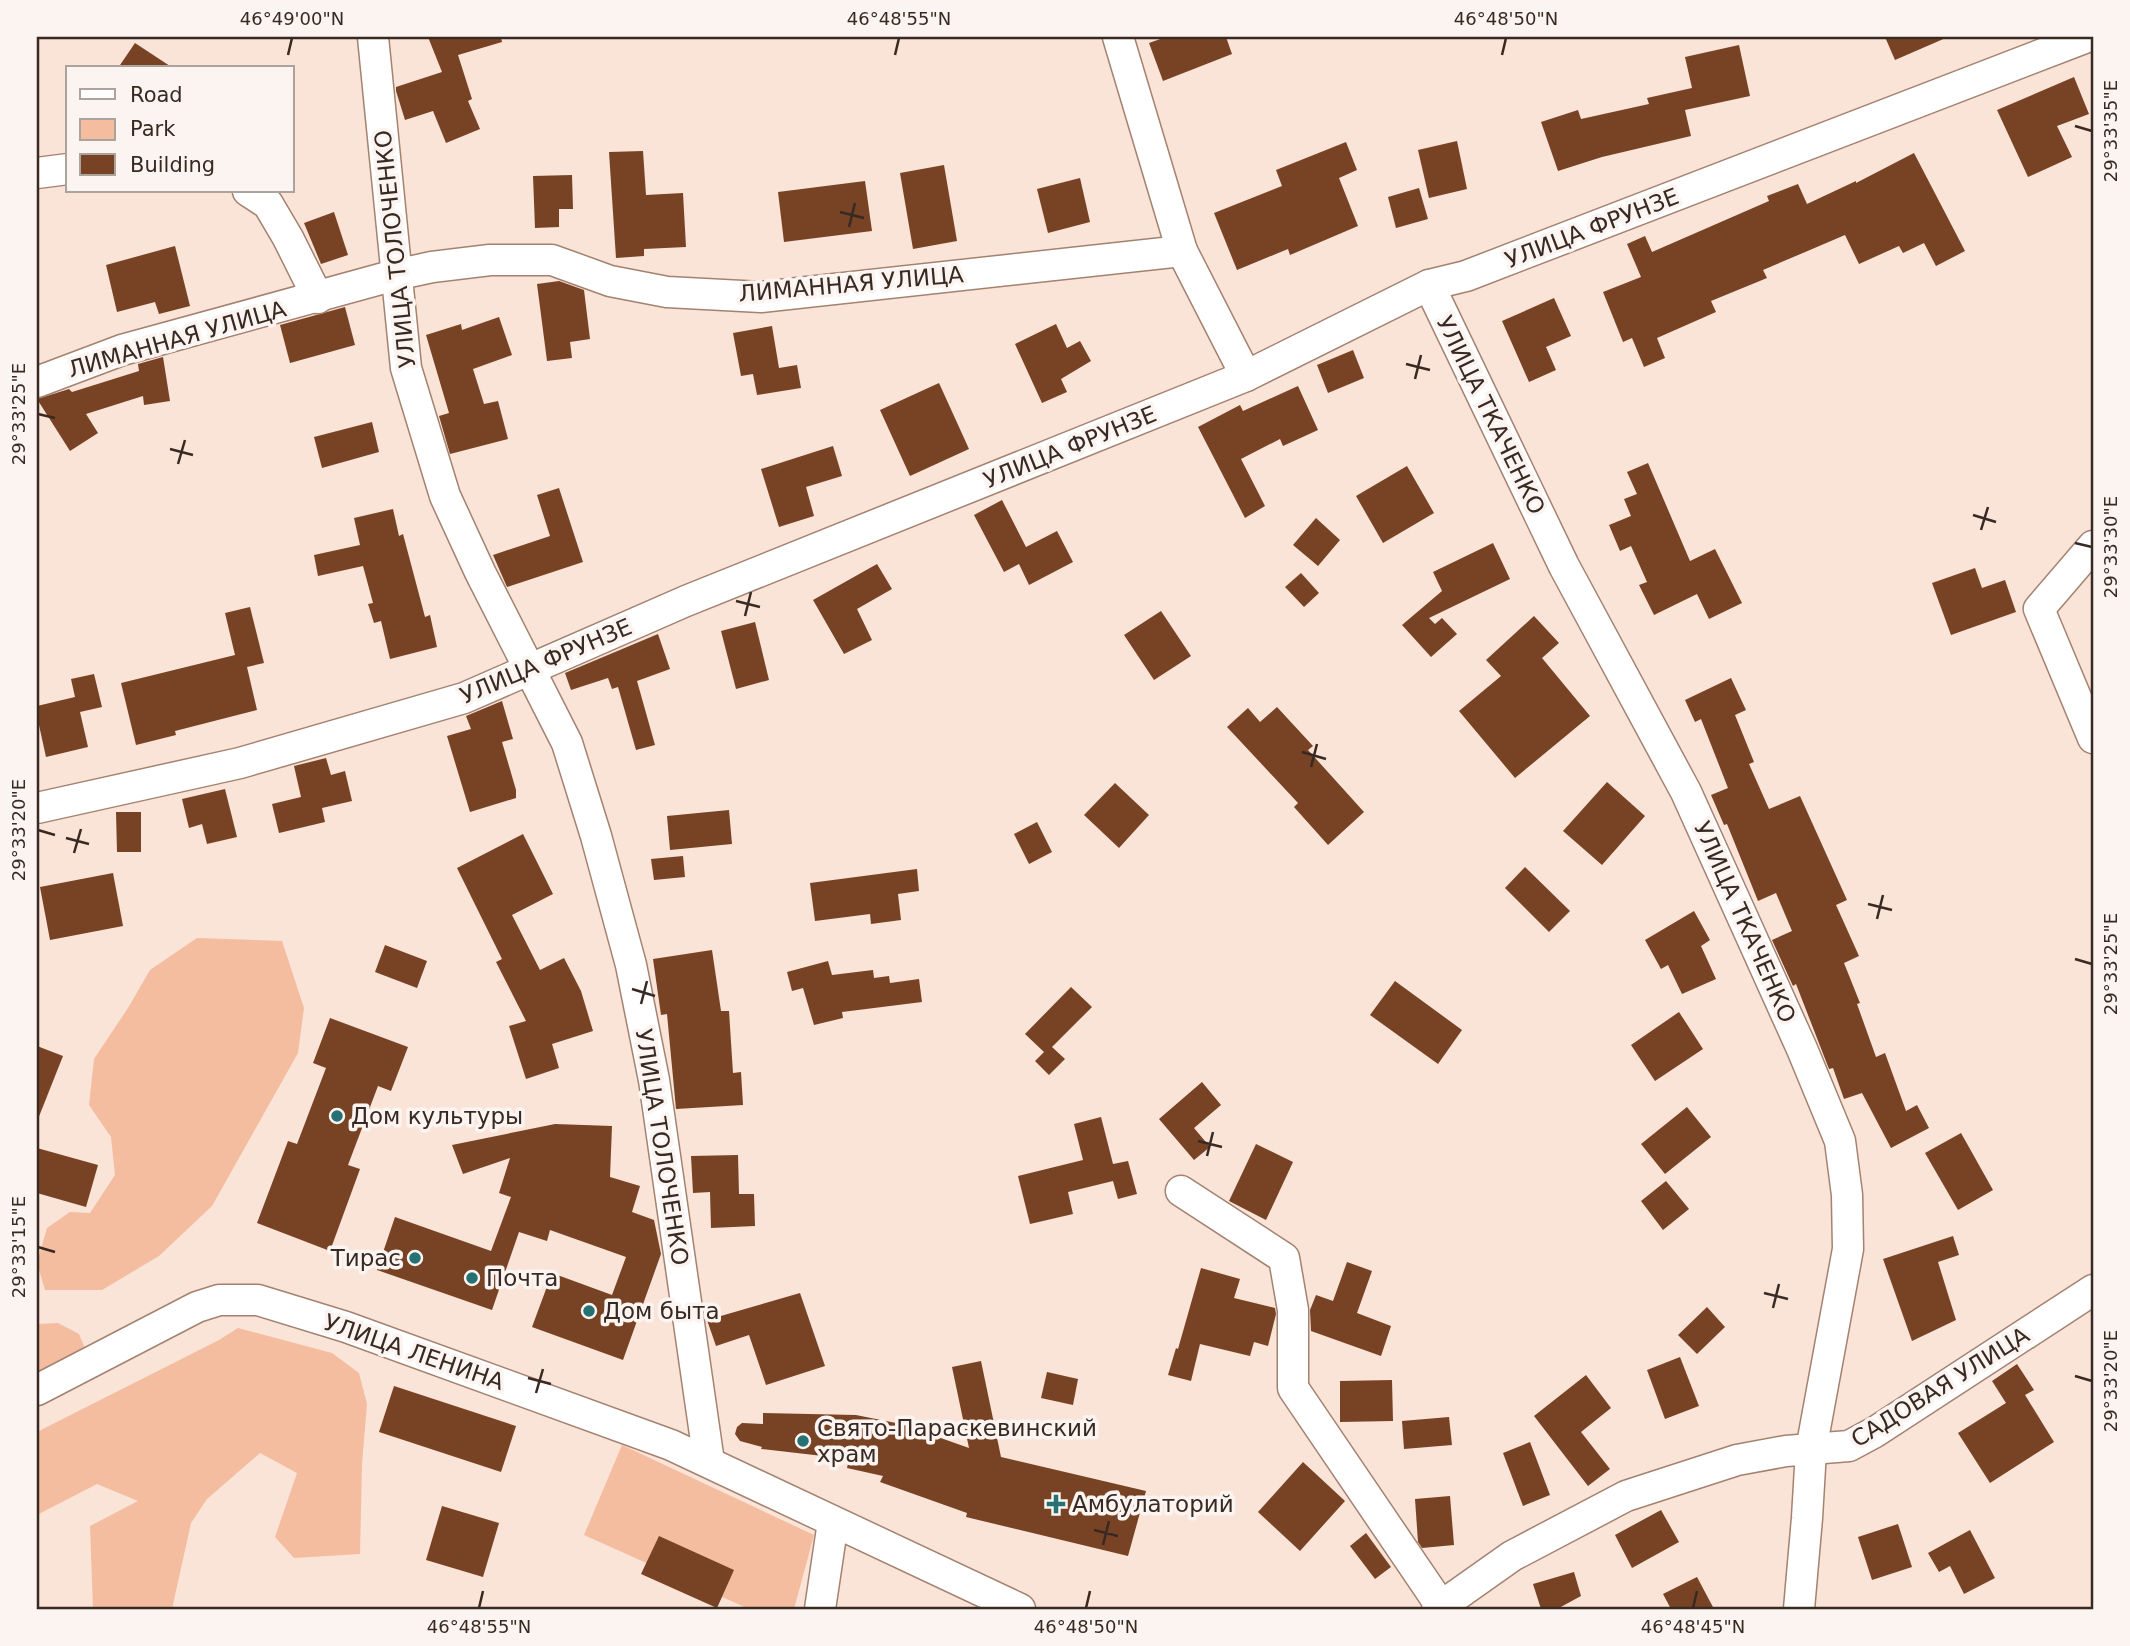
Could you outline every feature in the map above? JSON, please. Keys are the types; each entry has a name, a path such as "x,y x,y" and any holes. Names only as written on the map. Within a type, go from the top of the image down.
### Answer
{"street":[{"name":"УЛИЦА ТОЛОЧЕНКО","path":"373,37 405,368 445,496 567,743 596,836 631,965 654,1080 709,1461"},
{"path":"1118,37 1182,251 1246,376"},
{"name":"УЛИЦА ФРУНЗЕ","path":"37,808 240,763 464,698 699,596 1246,376 1429,285 1466,276 2087,37"},
{"name":"ЛИМАННАЯ УЛИЦА","path":"250,192 268,204 318,298"},
{"name":"ЛИМАННАЯ УЛИЦА","path":"37,382 122,351 395,275 432,267 490,260 552,260 610,281 667,292 761,297 1182,251"},
{"name":"УЛИЦА ТКАЧЕНКО","path":"1429,285 1564,566 1686,792 1802,1049 1840,1141 1847,1195 1848,1249 1811,1450 1799,1609"},
{"path":"2093,546 2039,609 2093,738"},
{"path":"1181,1191 1284,1258 1293,1310 1293,1388 1439,1608"},
{"name":"САДОВАЯ УЛИЦА","path":"1439,1608 1513,1556 1626,1496 1737,1460 1786,1451 1849,1446 1875,1432 2093,1290"},
{"name":"УЛИЦА ЛЕНИНА","path":"37,1390 197,1307 219,1300 258,1300 346,1327 671,1445 1020,1609"},
{"path":"820,1609 833,1522"}],"green space":[{"path":"197,938 282,941 304,1008 298,1053 212,1206 159,1256 102,1290 45,1290 37,1263 47,1228 70,1212 90,1213 115,1175 111,1137 89,1105 94,1059 150,970"},
{"path":"58,1323 79,1334 86,1351 37,1377 37,1324"},
{"path":"238,1328 332,1353 359,1373 367,1404 362,1464 360,1554 294,1558 275,1537 297,1473 260,1453 207,1499 191,1523 172,1609 93,1609 90,1526 138,1501 97,1484 37,1515 37,1432"},
{"path":"622,1445 814,1535 794,1609 749,1609 584,1535"}],"building":[{"path":"428,37 501,37 502,42 458,55 472,99 468,101 480,129 446,143 433,111 405,120 396,91 396,87 442,72"},
{"path":"1166,37 1226,37 1232,54 1163,81 1149,43"},
{"path":"1885,37 1948,37 1895,60"},
{"path":"135,43 170,66 119,66"},
{"path":"1739,45 1750,96 1685,110 1691,136 1602,157 1558,171 1541,122 1578,110 1581,119 1649,104 1647,98 1692,88 1685,57"},
{"path":"2074,77 2089,114 2057,126 2072,157 2028,177 1997,110"},
{"path":"1457,141 1467,189 1429,198 1418,150"},
{"path":"1346,142 1357,170 1339,178 1358,226 1290,255 1288,249 1237,270 1214,213 1282,186 1276,170"},
{"path":"643,151 646,195 683,193 686,247 644,249 644,256 616,258 609,152"},
{"path":"1914,153 1965,251 1936,266 1924,243 1903,253 1899,246 1859,264 1845,235 1763,270 1767,278 1711,301 1716,312 1657,338 1665,358 1644,367 1632,338 1623,342 1603,292 1641,277 1627,244 1645,236 1652,252 1769,201 1767,196 1798,184 1807,204 1856,183"},
{"path":"944,165 957,241 913,249 900,173"},
{"path":"572,175 573,209 559,209 559,227 535,228 533,176"},
{"path":"1080,178 1090,222 1048,233 1037,189"},
{"path":"865,181 872,231 784,242 778,192"},
{"path":"1419,188 1428,219 1396,228 1388,197"},
{"path":"334,212 348,255 321,264 304,223"},
{"path":"175,246 190,306 159,314 155,302 117,312 106,265"},
{"path":"559,281 584,290 590,339 570,342 572,358 547,361 537,284"},
{"path":"1554,298 1571,336 1546,347 1556,370 1529,382 1502,321"},
{"path":"345,307 355,345 290,363 280,325"},
{"path":"499,317 512,355 473,369 484,404 498,401 508,439 450,454 439,416 449,413 426,335 461,324 462,330"},
{"path":"1056,324 1067,348 1080,341 1091,361 1061,379 1067,392 1042,403 1015,344"},
{"path":"772,326 779,368 797,365 801,388 757,395 753,374 741,376 733,333"},
{"path":"1353,350 1364,378 1328,393 1317,365"},
{"path":"163,357 170,401 144,405 143,396 86,414 98,433 70,451 37,399 69,389 72,392 139,371 138,364"},
{"path":"939,383 969,449 910,476 880,410"},
{"path":"1298,386 1318,430 1283,446 1280,439 1241,459 1265,506 1245,518 1198,427 1240,405 1243,411"},
{"path":"372,422 379,452 322,468 314,437"},
{"path":"833,446 842,476 806,487 814,516 779,527 761,469"},
{"path":"1648,463 1690,561 1715,549 1742,603 1709,619 1697,594 1654,615 1639,585 1647,582 1631,546 1620,551 1609,525 1631,516 1624,499 1637,494 1627,472"},
{"path":"1407,466 1434,513 1383,543 1356,496"},
{"path":"559,488 583,562 507,587 493,555 550,536 537,495"},
{"path":"1002,500 1026,547 1057,531 1073,562 1029,585 1019,564 1004,572 974,515"},
{"path":"393,509 399,536 403,534 425,617 430,615 437,647 390,659 381,621 374,623 368,604 373,603 363,566 318,576 314,555 360,545 354,518"},
{"path":"1316,518 1340,540 1318,566 1293,545"},
{"path":"1493,543 1510,579 1429,618 1435,624 1442,618 1457,634 1431,657 1402,625 1442,591 1433,572"},
{"path":"877,564 892,589 857,609 872,640 844,654 813,600"},
{"path":"1975,568 1982,588 2005,580 2016,612 1951,635 1932,583"},
{"path":"1301,573 1319,593 1304,607 1285,587"},
{"path":"250,607 264,663 247,667 257,710 175,731 176,735 136,745 121,683 235,655 225,613"},
{"path":"1161,611 1191,656 1154,680 1124,635"},
{"path":"1534,616 1559,643 1542,658 1590,716 1515,778 1459,711 1501,676 1486,660"},
{"path":"755,622 769,680 736,689 721,631"},
{"path":"658,634 670,669 637,681 655,745 636,750 618,687 612,689 608,678 571,690 565,673"},
{"path":"94,674 102,707 80,712 88,747 46,757 37,706 75,697 71,679"},
{"path":"1731,678 1746,710 1735,715 1754,762 1749,764 1769,809 1800,796 1847,900 1836,905 1859,956 1844,963 1860,1003 1857,1004 1876,1057 1885,1053 1906,1111 1917,1105 1929,1128 1891,1148 1862,1093 1844,1099 1833,1068 1829,1069 1796,984 1793,986 1772,940 1792,931 1776,893 1758,901 1727,824 1724,825 1711,795 1728,788 1701,719 1695,722 1685,700"},
{"path":"502,701 513,739 502,742 516,798 470,812 447,736 471,729 466,716"},
{"path":"1277,707 1313,746 1308,750 1364,812 1328,845 1294,807 1298,803 1227,727 1248,708 1260,722"},
{"path":"326,758 331,775 345,771 352,801 322,808 325,822 279,833 272,804 301,797 294,766"},
{"path":"1607,782 1645,816 1602,865 1563,831"},
{"path":"1115,783 1149,815 1119,848 1084,815"},
{"path":"225,789 237,837 207,844 202,824 189,828 182,799"},
{"path":"729,810 732,844 670,850 667,816"},
{"path":"116,812 141,812 141,852 117,852"},
{"path":"1037,822 1052,852 1029,864 1014,834"},
{"path":"523,834 553,894 512,915 540,970 564,958 581,991 593,1031 552,1044 559,1068 526,1079 509,1026 526,1021 496,962 502,959 457,868"},
{"path":"683,856 685,877 654,880 651,859"},
{"path":"1525,867 1570,911 1549,932 1505,888"},
{"path":"917,869 919,891 898,894 901,920 871,924 870,914 815,921 810,883"},
{"path":"113,873 123,926 50,940 40,887"},
{"path":"1694,911 1710,940 1701,946 1716,979 1682,994 1668,965 1661,969 1645,940"},
{"path":"385,945 427,961 417,988 375,972"},
{"path":"712,950 721,1011 729,1011 733,1073 741,1072 743,1105 676,1109 667,1014 661,1015 653,959"},
{"path":"828,961 832,975 873,970 874,978 889,976 890,983 919,979 922,1002 842,1012 843,1018 814,1025 803,988 792,991 787,972"},
{"path":"1395,981 1462,1030 1438,1064 1370,1015"},
{"path":"1071,987 1092,1007 1052,1047 1065,1059 1049,1075 1035,1061 1044,1052 1025,1034"},
{"path":"1679,1012 1703,1049 1655,1081 1631,1045"},
{"name":"Дом культуры","path":"330,1018 408,1047 391,1091 378,1086 348,1165 360,1169 330,1251 257,1223 288,1141 297,1144 326,1068 313,1063"},
{"path":"37,1046 63,1056 38,1119 37,1119"},
{"path":"1202,1082 1221,1105 1194,1128 1210,1147 1194,1160 1159,1119"},
{"path":"1687,1107 1711,1137 1665,1174 1641,1144"},
{"path":"1101,1117 1113,1164 1128,1161 1137,1194 1118,1199 1113,1181 1068,1192 1073,1214 1030,1224 1018,1176 1083,1160 1074,1124"},
{"path":"555,1124 612,1126 610,1177 640,1186 632,1212 654,1220 661,1254 623,1360 532,1327 552,1273 612,1295 626,1257 550,1230 547,1241 519,1232 492,1310 377,1270 395,1217 491,1251 511,1197 499,1193 510,1158 463,1174 452,1145"},
{"path":"1961,1133 1993,1190 1958,1210 1925,1153"},
{"path":"1256,1144 1293,1162 1266,1220 1229,1201"},
{"path":"37,1148 98,1165 86,1207 37,1193"},
{"path":"738,1155 739,1194 754,1194 755,1226 711,1228 710,1192 693,1193 691,1156"},
{"path":"1666,1181 1689,1209 1663,1230 1641,1201"},
{"path":"1953,1236 1959,1255 1938,1262 1956,1320 1912,1341 1883,1259"},
{"path":"1347,1262 1372,1271 1357,1313 1391,1326 1381,1356 1311,1331 1310,1310 1316,1295 1333,1301"},
{"path":"1201,1268 1240,1279 1234,1298 1275,1308 1276,1314 1268,1346 1254,1342 1250,1356 1200,1344 1191,1381 1168,1375"},
{"path":"800,1293 825,1366 766,1385 749,1335 716,1346 707,1320"},
{"path":"1707,1307 1725,1327 1697,1354 1678,1335"},
{"path":"1680,1357 1699,1406 1665,1419 1647,1370"},
{"path":"981,1361 1001,1457 1146,1491 1128,1556 966,1517 967,1513 880,1482 883,1476 847,1468 849,1459 761,1449 762,1447 740,1441 735,1434 742,1423 763,1424 763,1413 856,1415 901,1424 969,1448 952,1367"},
{"path":"2017,1364 2034,1390 2025,1395 2054,1442 1990,1483 1958,1433 2006,1403 1992,1381"},
{"path":"1047,1372 1078,1379 1073,1405 1041,1398"},
{"path":"1586,1375 1611,1408 1581,1432 1610,1469 1588,1486 1534,1416"},
{"path":"1392,1380 1393,1421 1340,1422 1340,1381"},
{"path":"394,1386 516,1426 501,1472 379,1432"},
{"path":"1449,1417 1452,1445 1404,1449 1402,1421"},
{"path":"1530,1442 1550,1495 1523,1506 1503,1453"},
{"path":"1303,1462 1345,1501 1300,1551 1258,1512"},
{"path":"1450,1496 1454,1545 1422,1548 1418,1542 1415,1499"},
{"path":"442,1506 499,1523 483,1577 426,1560"},
{"path":"1661,1510 1679,1542 1632,1568 1615,1535"},
{"path":"1898,1524 1912,1567 1872,1580 1858,1537"},
{"path":"1970,1530 1995,1578 1964,1594 1950,1566 1939,1572 1928,1553"},
{"path":"1366,1533 1391,1567 1375,1579 1350,1546"},
{"path":"659,1536 734,1570 717,1608 641,1574"},
{"path":"1574,1572 1581,1596 1557,1609 1541,1609 1533,1584"},
{"path":"1697,1577 1714,1609 1671,1609 1663,1594"}],"place":[{"name":"Дом культуры","path":"337,1116"},
{"name":"Тирас","path":"415,1258"},
{"name":"Почта","path":"472,1278"},
{"name":"Дом быта","path":"589,1311"},
{"name":"Свято-Параскевинский храм","path":"803,1441"},
{"name":"Амбулаторий","path":"1056,1504"}]}
